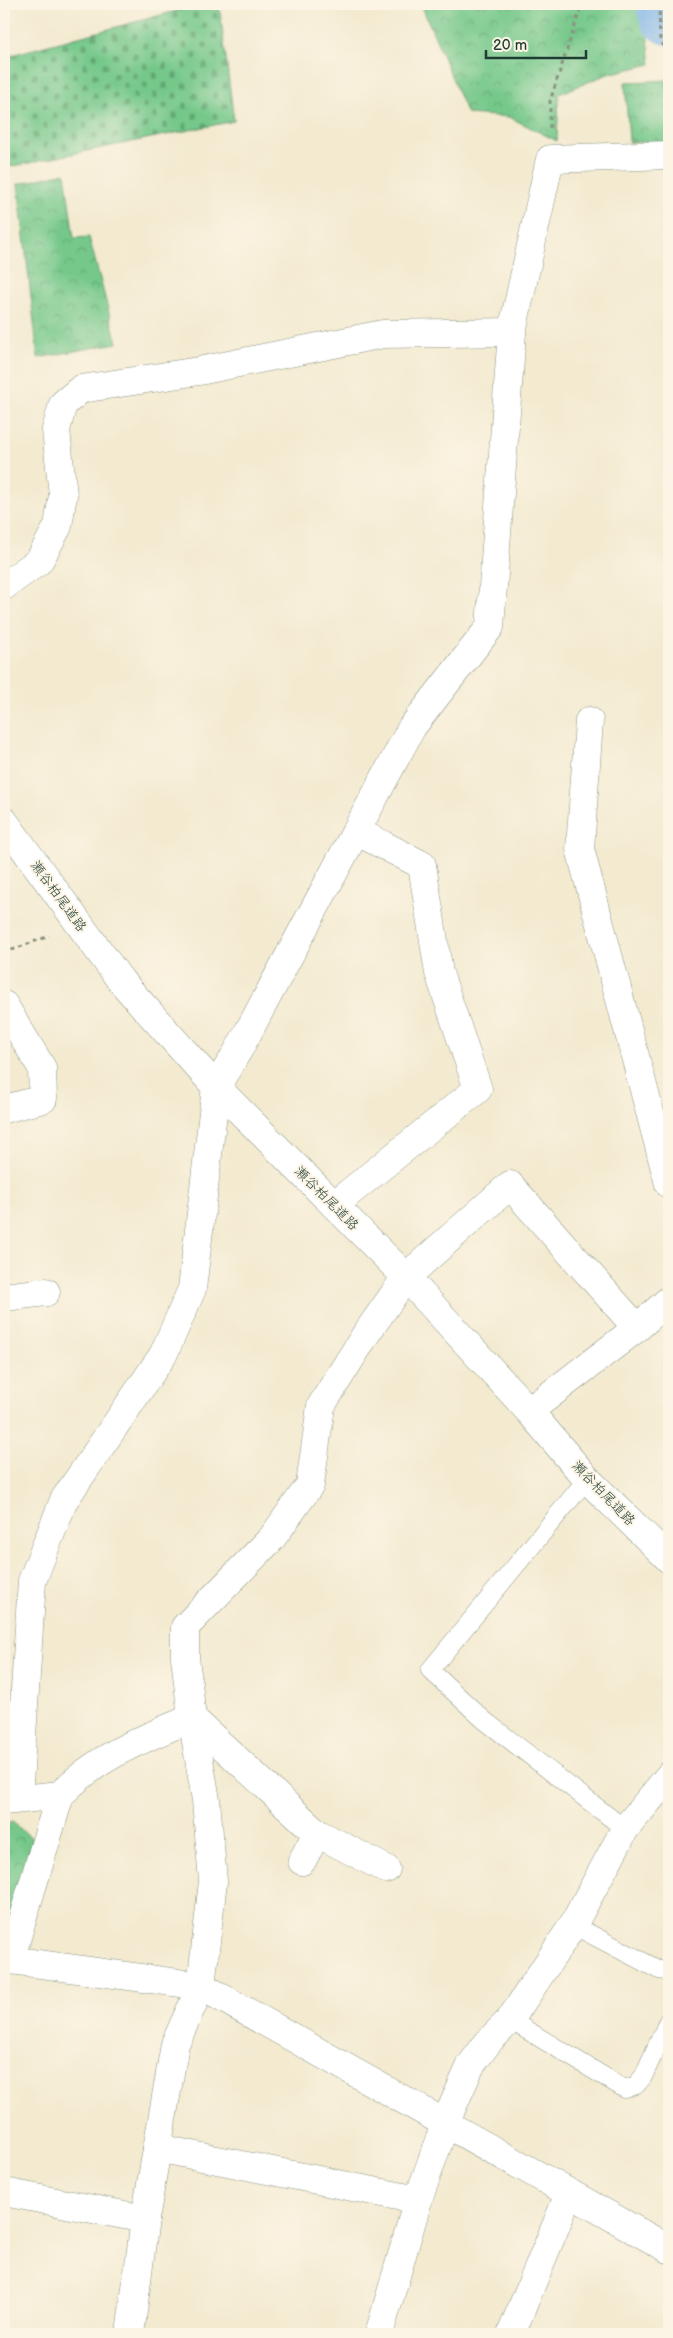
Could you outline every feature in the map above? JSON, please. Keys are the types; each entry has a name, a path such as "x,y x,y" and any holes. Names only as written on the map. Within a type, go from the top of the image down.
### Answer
{"street":[{"path":"60,1795 11,1800 32,1581 64,1500 162,1354 192,1289 216,1087 239,1049 412,727 490,627 512,332 550,159 669,155"},
{"path":"4,586 39,561 58,526 63,495 56,430 63,404 81,389 200,371 383,334 512,332"},
{"path":"589,721 580,849 669,1184"},
{"name":"瀬谷柏尾道路","path":"4,822 121,981 216,1087 406,1277 529,1411 587,1479 669,1559"},
{"path":"334,1205 478,1089 439,972 422,865 356,831"},
{"path":"4,1005 42,1068 43,1100 4,1109"},
{"path":"130,2334 145,2219 176,2044 201,1986 213,1881 206,1800 184,1657 185,1627 272,1538 310,1485 321,1406 366,1334 406,1277 510,1185 637,1328"},
{"path":"4,1297 46,1292"},
{"path":"529,1411 637,1328 669,1300"},
{"path":"192,1718 124,1746 75,1779 60,1795 7,1961 201,1986 446,2121 569,2194 669,2249"},
{"path":"192,1718 317,1833 386,1869"},
{"path":"379,2334 418,2200 446,2121 471,2065 489,2041 510,2020 573,1924 625,1829 669,1776"},
{"path":"302,1861 317,1833"},
{"path":"157,2148 418,2200"},
{"path":"4,2192 145,2219"},
{"path":"512,2334 569,2194"}],"lane":[{"path":"587,1479 430,1670 484,1720 625,1829"},
{"path":"573,1924 659,1970 669,1972"},
{"path":"510,2020 625,2089 636,2085 643,2076 669,2019"}],"path":[{"path":"550,159 550,101 582,4"},
{"path":"659,4 660,40 669,57"},
{"path":"4,953 80,925"}],"green space":[{"path":"202,4 219,4 234,121 4,168 6,145 4,145 4,57"},
{"path":"421,4 644,4 651,64 608,74 559,94 557,141 509,117 467,114"},
{"path":"669,80 669,142 629,142 625,82"},
{"path":"65,173 74,238 89,237 117,343 38,358 18,184"},
{"path":"12,1822 33,1839 4,1955 4,1823"}],"waterway":[{"path":"666,4 669,15"}]}
